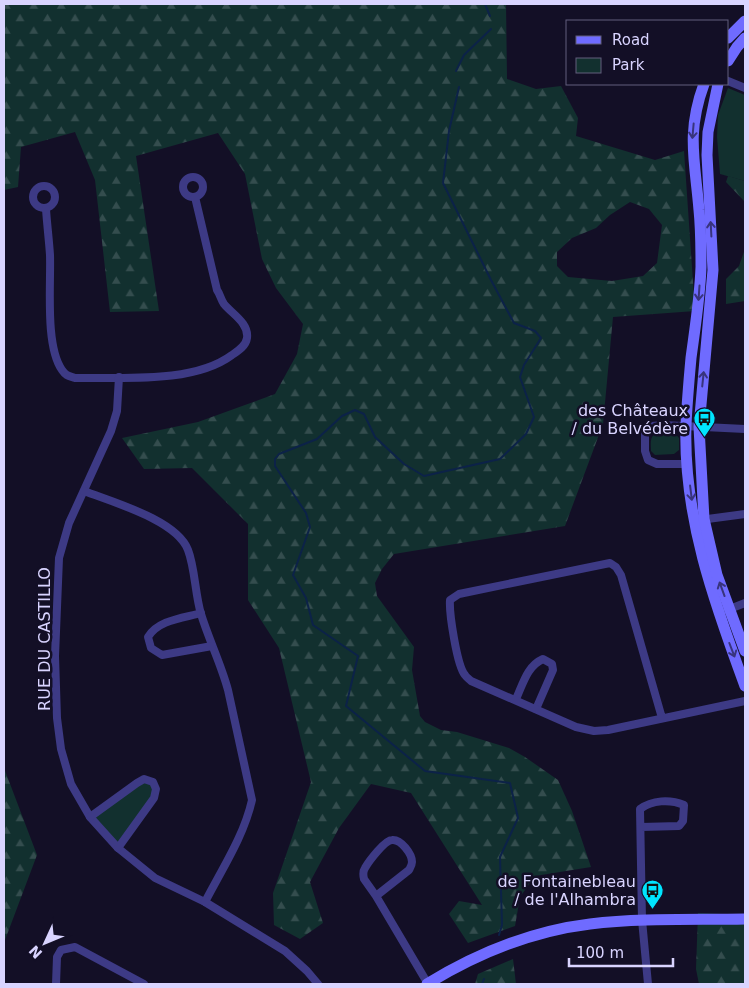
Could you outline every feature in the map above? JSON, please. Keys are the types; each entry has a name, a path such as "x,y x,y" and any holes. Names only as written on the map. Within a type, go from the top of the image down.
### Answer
{"street":[{"path":"729,37 745,21"},
{"path":"729,59 745,38"},
{"path":"729,81 745,88"},
{"path":"704,85 695,114 692,134 693,162 699,211 700,268 699,298 691,360 686,427 688,464 699,520 717,575 724,611 745,686"},
{"path":"699,520 699,427 713,270 707,155 708,132 718,85"},
{"path":"46,209 50,254 51,332 56,357 61,369 67,376 75,378 177,376 210,367 226,360 241,349 247,339 246,329 224,303 217,290 196,197"},
{"name":"RUE DU CASTILLO","path":"119,377 116,411 111,431 69,523 59,558 55,656 57,718 61,749 71,784 90,817 118,848 155,878 204,902 286,950 318,984"},
{"path":"688,464 657,464 648,460 645,451 645,432 652,426 745,429"},
{"path":"84,491 156,519 180,538 188,550 201,613 225,681 252,800 248,817 240,836 204,902"},
{"path":"699,520 745,514"},
{"path":"662,718 621,575 616,567 610,563 459,594 450,600 449,609 459,662 464,674 471,680 576,727 608,730 745,701"},
{"path":"724,611 745,603"},
{"path":"724,611 745,651"},
{"path":"201,613 162,624 153,629 148,637 151,648 162,655 212,646"},
{"path":"516,699 529,670 535,663 543,660 552,664 553,670 536,709"},
{"path":"90,817 137,783 144,780 153,782 156,789 154,798 118,848"},
{"path":"641,827 679,826 683,821 684,805 674,800 646,804 640,809 642,920 648,984"},
{"path":"376,896 408,870 411,865 412,862 409,854 397,840 388,840 384,843 363,873 364,879 428,984 463,964 504,946 549,931 589,924 642,920 745,919"},
{"path":"56,984 57,957 61,950 75,946 144,984"}],"green space":[{"path":"4,4 506,4 507,79 536,89 561,86 578,118 576,136 655,160 684,151 695,311 613,317 603,424 565,526 394,554 382,569 375,583 377,596 414,647 412,670 420,716 425,722 441,730 457,732 509,748 558,780 572,811 591,867 535,876 520,897 515,926 468,943 449,914 459,901 482,905 411,793 371,784 339,828 310,882 323,923 300,939 274,925 273,893 311,782 279,648 248,600 248,524 192,468 144,469 122,438 198,422 275,394 297,354 303,324 276,288 262,259 245,174 218,133 136,156 159,311 110,312 95,180 75,132 21,147 18,187 4,190","holes":["630,202 649,209 662,225 657,263 643,276 612,281 568,277 557,266 557,252 572,238 596,228 610,215"]},
{"path":"728,88 745,95 745,181 720,174 717,137 718,115"},
{"path":"728,176 745,181 745,205 744,201 726,182"},
{"path":"745,249 745,301 726,304 726,279 739,266"},
{"path":"657,432 674,432 679,438 679,450 674,454 655,455 651,451 651,443 653,436"},
{"path":"4,768 37,855 5,940 4,970"},
{"path":"144,779 156,789 118,848 90,817"},
{"path":"698,913 745,915 745,984 699,984 696,969"},
{"path":"513,959 516,984 475,984 478,974"}],"waterway":[{"path":"485,4 490,16"},
{"path":"456,71 464,55 491,29"},
{"path":"459,87 449,131 443,183 514,323 535,331 541,338 524,365 520,377 534,417 526,434 500,459 424,476 404,464 375,437 364,414 355,410 342,416 317,439 279,454 275,459 275,466 306,513 310,527 293,575 306,598 313,625 358,656 346,706 425,771 510,783 518,818 500,857 502,925 499,935"},
{"path":"482,984 484,979"}],"place":[{"name":"des Châteaux / du Belvédère","path":"704,438"},
{"name":"de Fontainebleau / de l'Alhambra","path":"652,909"}]}
